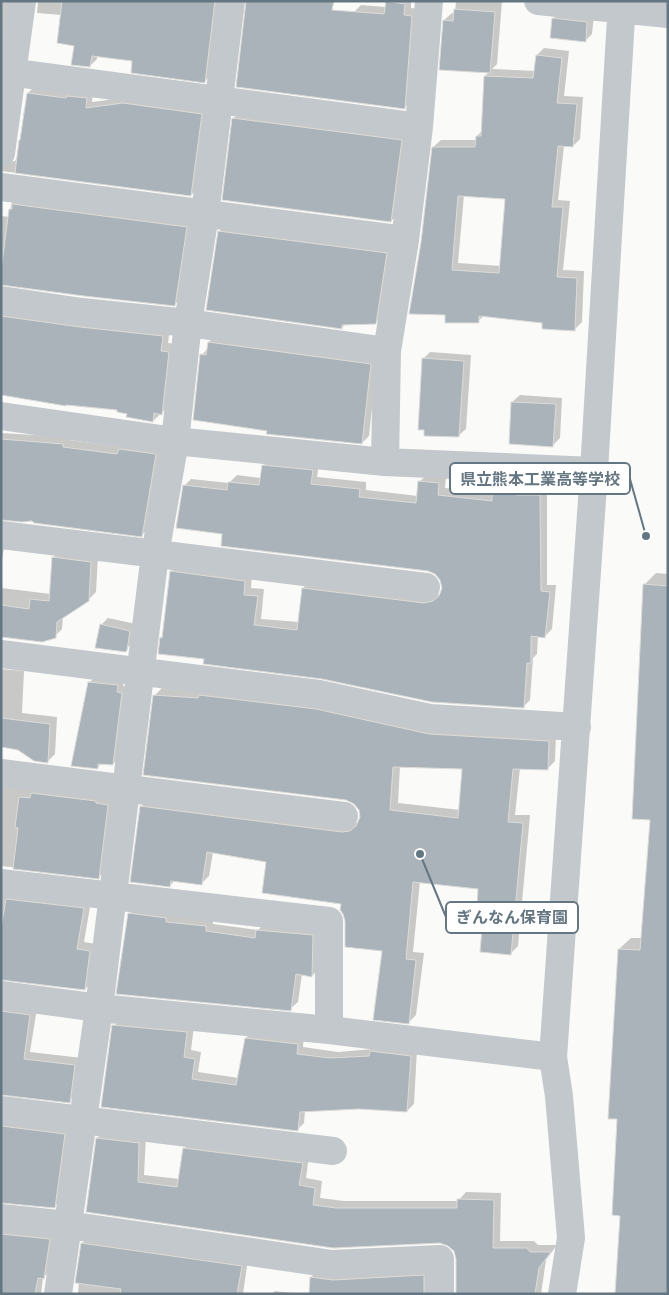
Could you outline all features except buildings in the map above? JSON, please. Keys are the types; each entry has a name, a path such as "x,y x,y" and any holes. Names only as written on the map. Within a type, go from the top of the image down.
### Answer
{"street":[{"path":"1,154 7,71 22,1"},
{"path":"58,1294 127,789 155,554 175,441 188,323 205,214 231,1"},
{"path":"386,462 387,351 405,240 419,127 428,1"},
{"path":"538,1 622,5 668,14"},
{"path":"562,1294 571,1238 559,1096 553,1057 594,471 622,5"},
{"path":"7,71 419,127"},
{"path":"1,188 405,240"},
{"path":"1,300 82,312 188,323 387,351"},
{"path":"1,416 175,441 386,462 594,471"},
{"path":"1,535 426,587"},
{"path":"1,654 319,694 430,718 576,727"},
{"path":"1,773 344,816"},
{"path":"1,883 329,921 329,1030"},
{"path":"1,995 98,1008 329,1030 553,1057"},
{"path":"1,1110 333,1151"},
{"path":"1,1218 68,1225 332,1264 440,1259 440,1294"}],"place":[{"name":"県立熊本工業高等学校","path":"646,536"},
{"name":"ぎんなん保育園","path":"420,854"}]}
